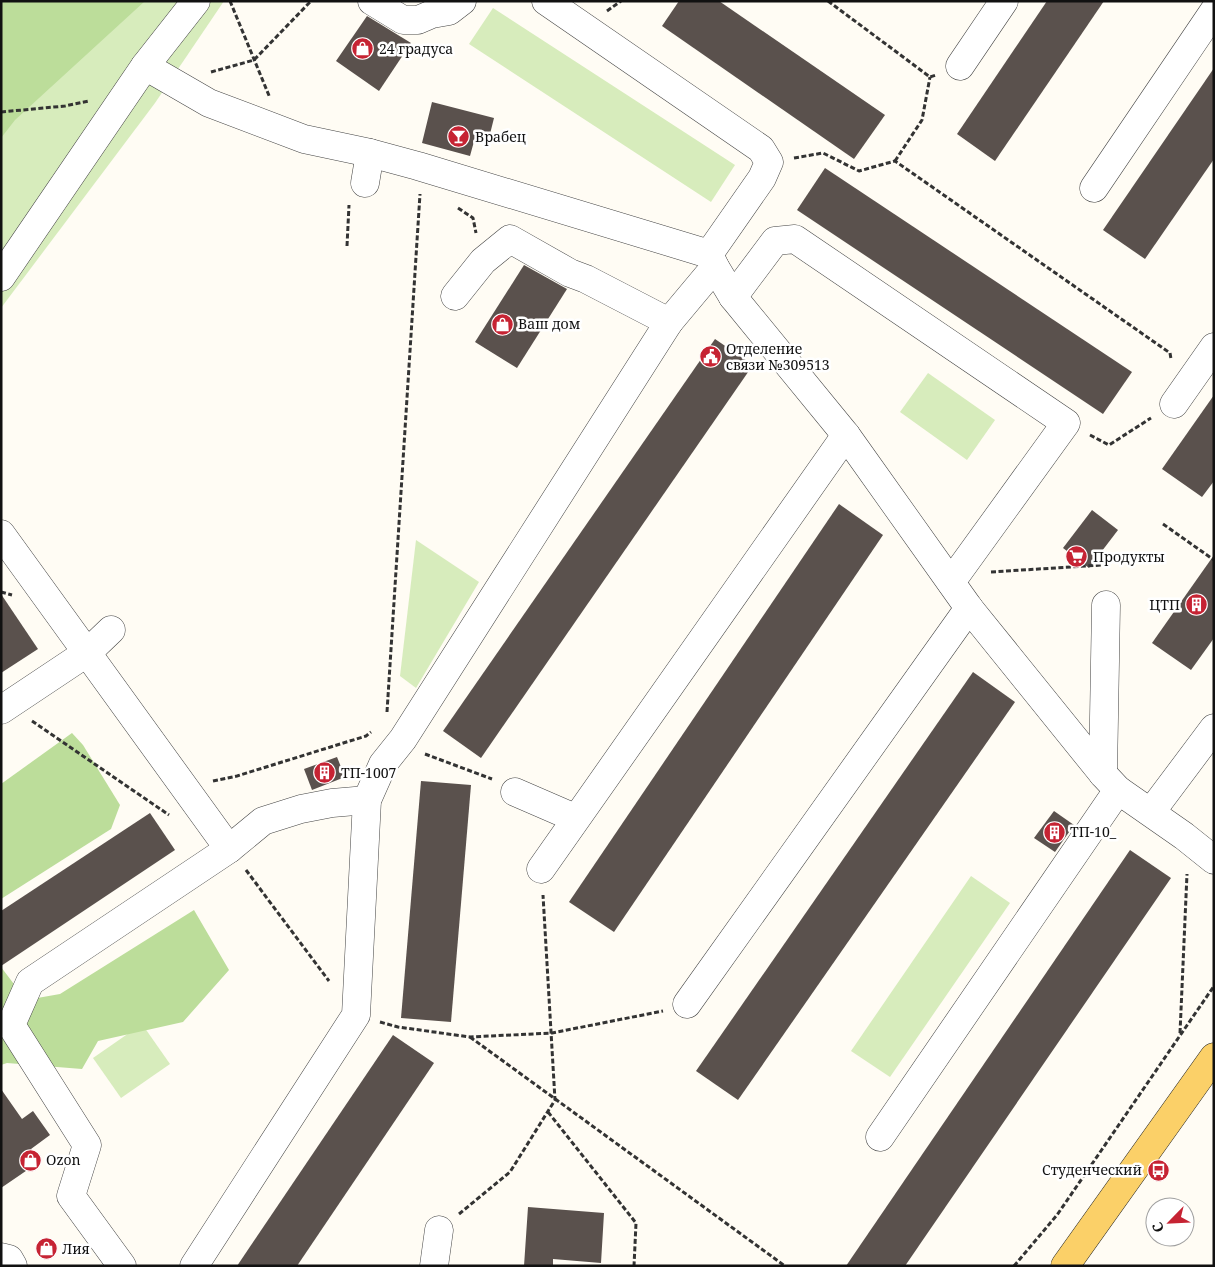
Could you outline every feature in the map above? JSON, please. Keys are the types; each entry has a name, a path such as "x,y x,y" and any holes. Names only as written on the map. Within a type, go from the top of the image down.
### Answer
{"main road":[{"path":"1065,1266 1214,1057"}],"lane":[{"path":"1,277 145,66 196,1"},
{"path":"372,1 403,20 418,20 432,14 449,11 462,1"},
{"path":"194,1266 356,1015 366,800 383,764 403,740 669,322 712,260 762,178 769,162 761,149 546,1"},
{"path":"960,66 1004,1"},
{"path":"1094,188 1214,11"},
{"path":"145,66 209,102 283,131 304,138 418,166 712,260 733,297 846,435 954,578 969,608 1110,782 1214,860"},
{"path":"365,183 370,153"},
{"path":"454,296 482,261 510,239 570,273 586,279 669,322"},
{"path":"733,297 775,241 795,239 1066,422 954,578"},
{"path":"1174,404 1214,347"},
{"path":"541,869 846,435"},
{"path":"1,534 229,849"},
{"path":"880,1137 1110,782 1106,605"},
{"path":"687,1004 969,608"},
{"path":"5,707 88,652 111,630"},
{"path":"1151,812 1214,728"},
{"path":"515,792 576,818"},
{"path":"122,1266 72,1196 87,1145 11,1025 30,982 229,849 263,821 301,809 332,803 366,800"},
{"path":"434,1266 439,1230"},
{"path":"1,1257 9,1259 13,1266"}],"path":[{"path":"230,1 283,131"},
{"path":"174,83 254,60 311,1"},
{"path":"828,1 930,77"},
{"path":"930,77 960,66"},
{"path":"769,162 824,153 860,171 895,161 922,120 930,77"},
{"path":"1,112 65,106 126,93"},
{"path":"895,161 1170,353 1171,361"},
{"path":"418,166 421,182 386,721 403,740 424,754 487,776"},
{"path":"450,203 473,218 482,261"},
{"path":"1109,445 1174,404"},
{"path":"1164,524 1214,560"},
{"path":"954,578 1102,565"},
{"path":"5,707 174,819"},
{"path":"184,786 237,776 366,736 372,731"},
{"path":"1180,1033 1187,865 1184,836"},
{"path":"229,849 356,1015 398,1027 470,1037 552,1033 648,1015 687,1004"},
{"path":"439,1230 510,1172 555,1100 541,869"},
{"path":"1014,1266 1057,1215 1214,986"},
{"path":"470,1037 784,1266"},
{"path":"548,1112 636,1222 634,1266"}],"green space":[{"path":"1,1 224,1 155,103 1,308"},
{"path":"1,1 145,1 15,120 1,138"},
{"path":"493,8 735,165 711,202 469,44"},
{"path":"928,373 995,420 967,460 900,412"},
{"path":"416,540 479,582 416,688 400,676"},
{"path":"72,733 83,745 120,805 111,829 1,899 1,784"},
{"path":"971,876 1010,903 890,1077 851,1051"},
{"path":"194,910 229,970 183,1022 98,1041 82,1069 7,1063 1,1065 1,967 26,1000 60,994"},
{"path":"142,1024 170,1064 121,1098 93,1058"}],"building":[{"path":"679,1 719,1 885,115 854,159 662,26"},
{"path":"1047,1 1104,1 995,161 957,134"},
{"path":"367,16 411,43 379,91 336,61"},
{"path":"1214,68 1214,159 1145,259 1103,230"},
{"path":"432,102 494,118 489,138 476,134 470,156 422,143"},
{"path":"825,168 1132,372 1103,414 797,210"},
{"path":"524,265 567,289 517,368 475,342"},
{"path":"715,339 753,365 481,758 443,731"},
{"path":"1214,395 1214,481 1202,497 1162,469"},
{"path":"839,504 883,535 614,932 569,902"},
{"path":"1092,510 1118,530 1089,568 1063,548"},
{"name":"ЦТП","path":"1214,555 1214,638 1191,670 1152,643"},
{"path":"1,594 38,649 1,673"},
{"path":"973,672 1015,702 738,1100 696,1071"},
{"name":"ТП-1007","path":"337,757 345,777 312,790 304,769"},
{"path":"421,781 471,785 451,1022 401,1018"},
{"name":"ТП-10_","path":"1054,811 1074,825 1055,852 1034,838"},
{"path":"150,813 175,850 1,966 1,911"},
{"path":"1130,850 1171,878 905,1266 846,1266"},
{"path":"393,1035 434,1063 297,1266 237,1266"},
{"path":"1,1089 22,1119 33,1111 50,1135 31,1149 39,1162 1,1188"},
{"path":"528,1207 604,1213 601,1263 553,1259 553,1266 524,1266"}],"place":[{"name":"24 градуса","path":"363,49"},
{"name":"Врабец","path":"459,137"},
{"name":"Ваш дом","path":"502,324"},
{"name":"Отделение связи №309513","path":"710,357"},
{"name":"Продукты","path":"1077,557"},
{"name":"ЦТП","path":"1196,605"},
{"name":"ТП-1007","path":"325,773"},
{"name":"ТП-10_","path":"1054,832"},
{"name":"Ozon","path":"30,1160"},
{"name":"Студенческий","path":"1158,1170"},
{"name":"Лия","path":"46,1249"}]}
